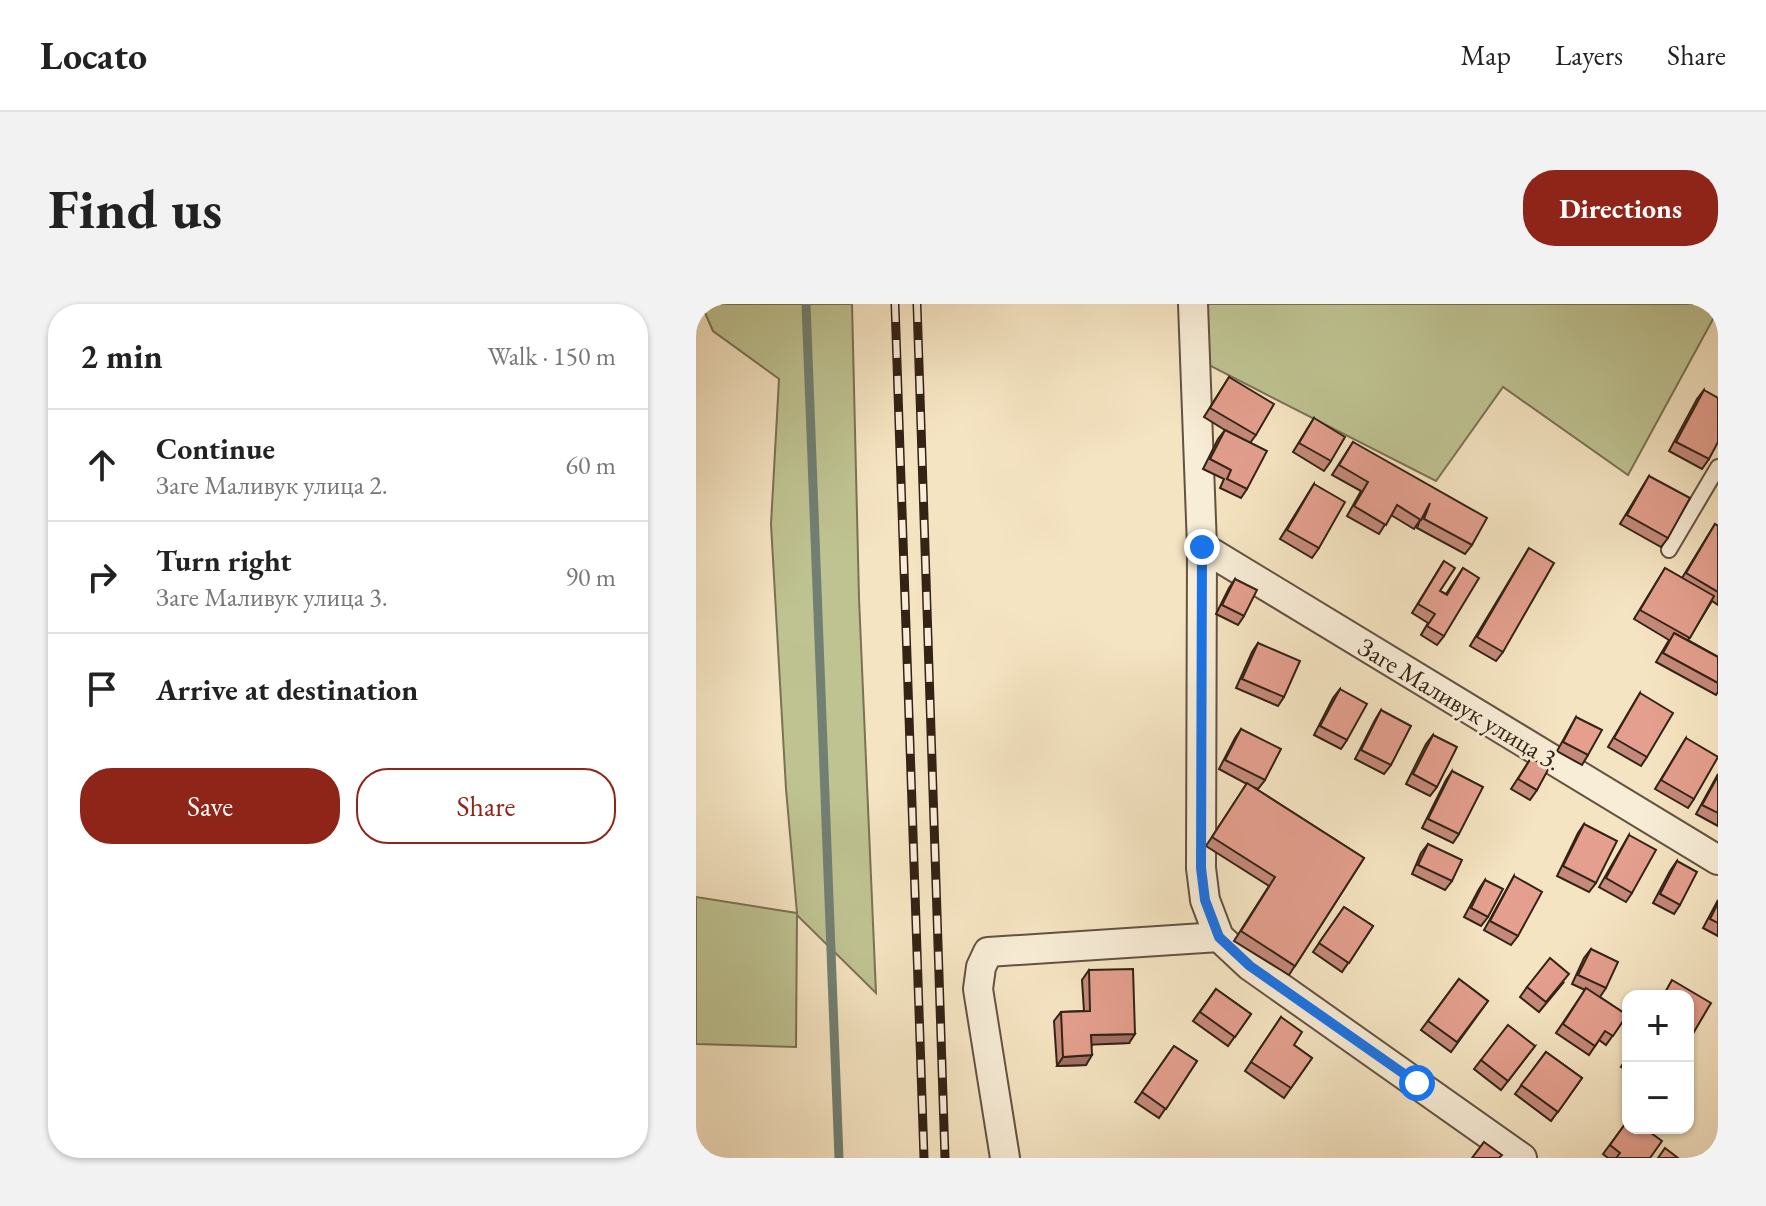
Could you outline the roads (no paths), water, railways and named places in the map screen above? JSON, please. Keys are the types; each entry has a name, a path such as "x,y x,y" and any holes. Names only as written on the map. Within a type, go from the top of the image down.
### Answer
{"street":[{"path":"1193,304 1202,547 1201,868 1205,900 1219,937 1250,966 1522,1158"},
{"name":"Заге Маливук улица 3.","path":"1202,547 1718,860"},
{"path":"1005,1158 978,989 981,967 988,952 1219,937"}],"lane":[{"path":"1669,550 1718,467"}],"waterway":[{"path":"806,304 839,1158"}],"railway":[{"path":"895,304 924,1158"},
{"path":"917,304 945,1158"}]}
